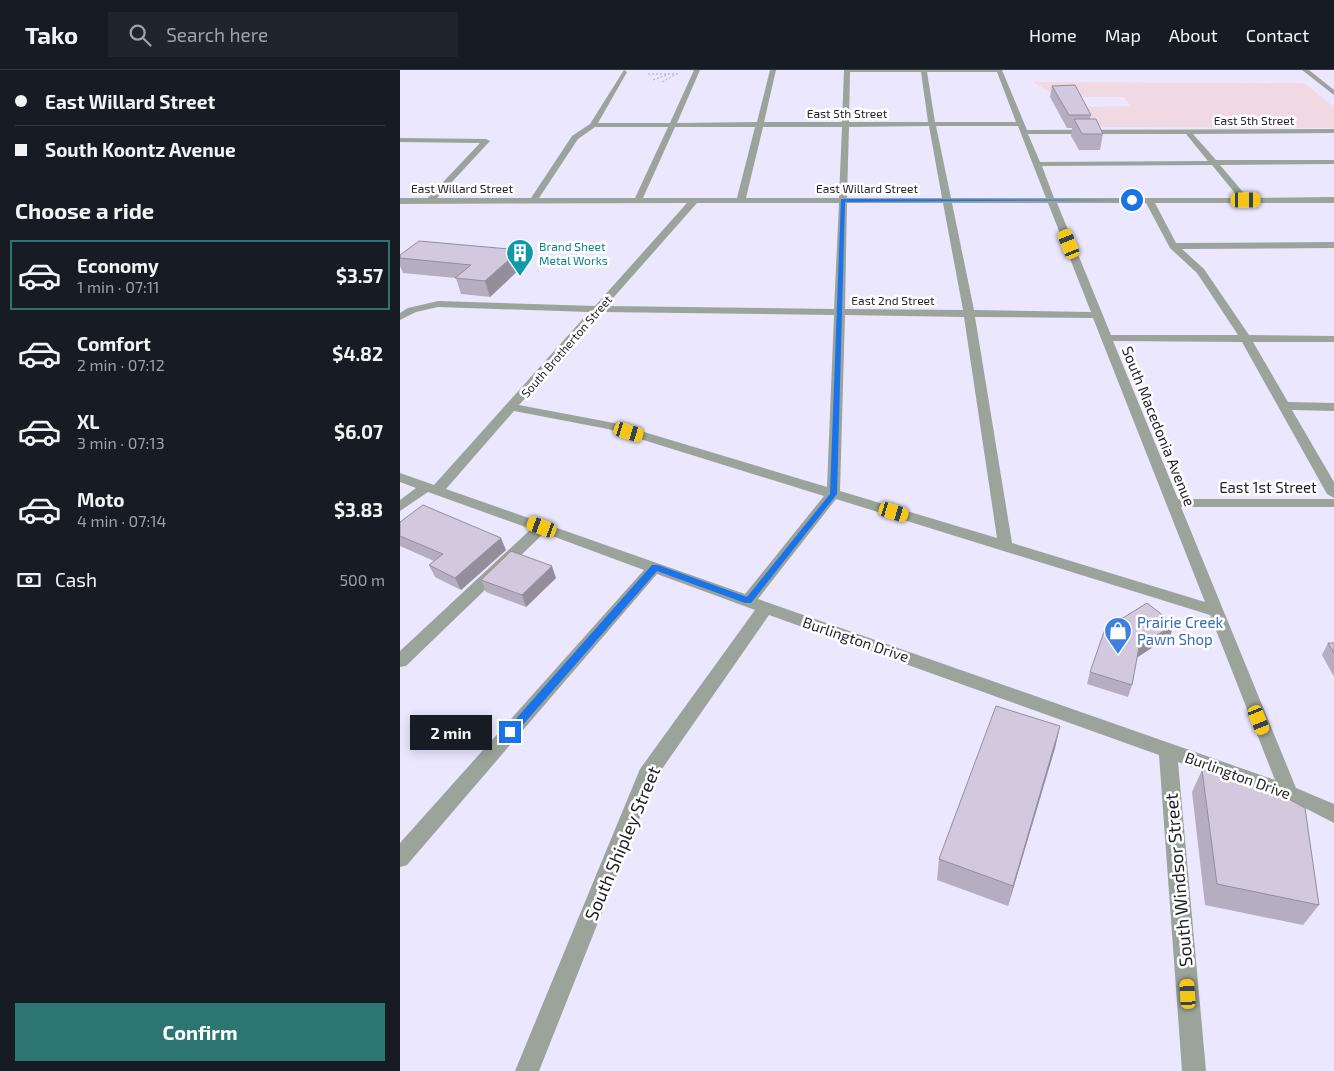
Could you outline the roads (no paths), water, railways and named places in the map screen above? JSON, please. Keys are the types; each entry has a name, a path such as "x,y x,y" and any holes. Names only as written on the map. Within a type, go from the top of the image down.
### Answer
{"street":[{"path":"638,200 697,70"},
{"path":"741,200 773,70"},
{"path":"833,494 847,70 999,70"},
{"path":"924,70 932,124 968,314 1005,546"},
{"name":"South Macedonia Avenue","path":"999,70 1289,793"},
{"path":"1305,70 1334,93"},
{"path":"534,200 575,138 593,126 624,72"},
{"path":"1318,80 1334,80"},
{"name":"East 5th Street","path":"593,126 932,124 1188,132 1334,131"},
{"path":"1188,132 1246,200"},
{"path":"400,140 486,141 430,200"},
{"path":"1037,164 1334,162"},
{"name":"East Willard Street","path":"400,200 1334,200"},
{"name":"South Brotherton Street","path":"400,507 432,488 512,407 694,200"},
{"path":"1149,200 1173,246 1201,271 1245,338 1334,494"},
{"path":"1173,246 1334,245"},
{"name":"East 2nd Street","path":"400,317 412,310 438,304 838,313 1098,315"},
{"path":"1107,338 1334,338"},
{"path":"1284,406 1334,407"},
{"path":"512,407 610,426 1216,611"},
{"name":"Burlington Drive","path":"400,477 1168,749 1312,802"},
{"name":"South Shipley Street","path":"527,1071 647,775 757,604 833,494"},
{"name":"East 1st Street","path":"1173,503 1334,503"},
{"path":"400,661 542,527"},
{"path":"402,852 655,567"},
{"name":"South Windsor Street","path":"1168,749 1194,1071"},
{"path":"1312,802 1334,802"},
{"path":"1312,802 1334,814"}],"place":[{"name":"Brand Sheet Metal Works","path":"520,277"},
{"name":"Prairie Creek Pawn Shop","path":"1118,655"}]}
